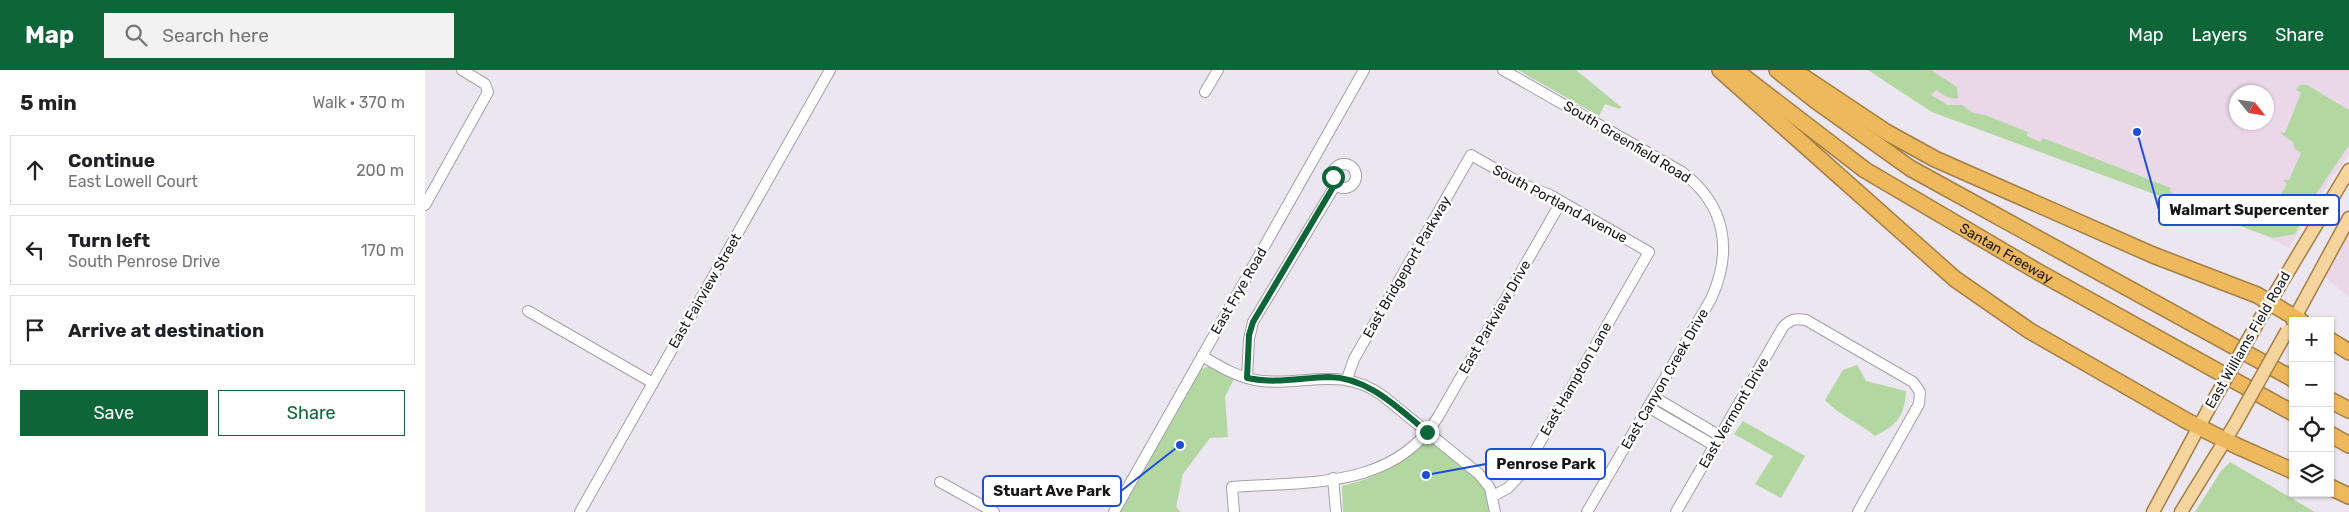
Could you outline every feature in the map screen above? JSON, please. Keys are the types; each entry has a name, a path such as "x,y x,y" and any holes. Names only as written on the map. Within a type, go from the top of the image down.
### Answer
{"highway":[{"path":"1720,70 1955,279 2030,331 2224,440 2289,469"},
{"name":"Santan Freeway","path":"1735,70 1865,170 2035,270 2289,412"},
{"name":"Santan Freeway","path":"1777,70 1815,101 1910,168 2289,377"},
{"path":"1793,70 1885,132 1943,162 2153,255 2257,295 2270,302 2289,318"},
{"path":"2334,343 2349,352"},
{"path":"2334,402 2349,410"},
{"path":"2334,436 2349,445"},
{"path":"2334,489 2349,496"}],"main road":[{"name":"East Williams Field Road","path":"2153,512 2199,425 2349,170"},
{"name":"East Williams Field Road","path":"2297,317 2349,218"},
{"name":"East Williams Field Road","path":"2181,512 2289,331"}],"street":[{"path":"425,204 486,96 488,88 481,81 462,70"},
{"name":"East Fairview Street","path":"580,512 830,70"},
{"path":"1205,92 1218,70"},
{"name":"East Frye Road","path":"1114,512 1364,70"},
{"name":"South Greenfield Road","path":"1503,70 1682,172 1694,181 1716,213 1724,239"},
{"name":"South Portland Avenue","path":"1471,156 1522,184 1561,202 1649,252"},
{"name":"East Bridgeport Parkway","path":"1347,380 1354,359 1471,156"},
{"path":"1247,378 1249,335 1253,322 1335,184"},
{"name":"East Parkview Drive","path":"1234,512 1231,487 1362,474 1389,464 1406,453 1427,432 1561,202"},
{"name":"East Canyon Creek Drive","path":"1587,512 1717,286 1721,273 1724,239"},
{"name":"East Hampton Lane","path":"1493,496 1509,488 1521,476 1649,252"},
{"path":"528,311 653,383"},
{"name":"East Vermont Drive","path":"1677,512 1783,326 1796,318 1805,320 1913,382 1920,392 1919,404 1858,512"},
{"path":"1202,356 1230,372 1247,378 1273,381 1327,377 1347,380 1377,392 1479,474 1493,496 1495,512"},
{"path":"1654,397 1720,436"},
{"path":"1648,406 1715,446"},
{"path":"1333,478 1336,512"},
{"path":"940,482 994,512"}],"shaded area":[{"path":"1868,70 2349,70 2349,155 2329,182 2289,248 2263,235 1932,112"},
{"path":"2349,233 2349,297 2325,277"}],"green space":[{"path":"1518,70 1576,70 1621,107 1620,109 1605,104 1599,116"},
{"path":"1868,70 1931,70 1957,87 1958,99 1947,97 1936,90 1931,95 1948,105 1962,105 1973,113 1985,115 2028,132 2027,136 2041,142 2043,138 2171,188 2170,192 2184,198 2186,194 2262,224 2287,184 2283,180 2289,180 2301,153 2295,149 2293,142 2279,132 2285,133 2301,93 2296,90 2300,85 2307,85 2349,110 2349,145 2312,200 2295,234 2273,238 1932,112"},
{"path":"1857,365 1866,381 1906,391 1904,407 1898,419 1889,428 1875,436 1825,400 1843,370"},
{"path":"1209,366 1234,379 1225,397 1228,437 1210,438 1183,474 1176,507 1181,512 1119,512 1199,370"},
{"path":"1743,421 1805,456 1781,498 1755,484 1773,456 1734,434"},
{"path":"1427,441 1444,449 1453,456 1492,493 1490,512 1343,512 1342,486 1367,479 1387,470"},
{"path":"2230,462 2315,512 2195,512 2221,471"}],"place":[{"name":"Walmart Supercenter","path":"2137,132"},
{"name":"Stuart Ave Park","path":"1180,445"},
{"name":"Penrose Park","path":"1426,475"}],"route":[{"path":"1333,177 1335,184 1251,326 1247,378 1273,381 1341,378 1354,381 1377,392 1427,432"}]}
